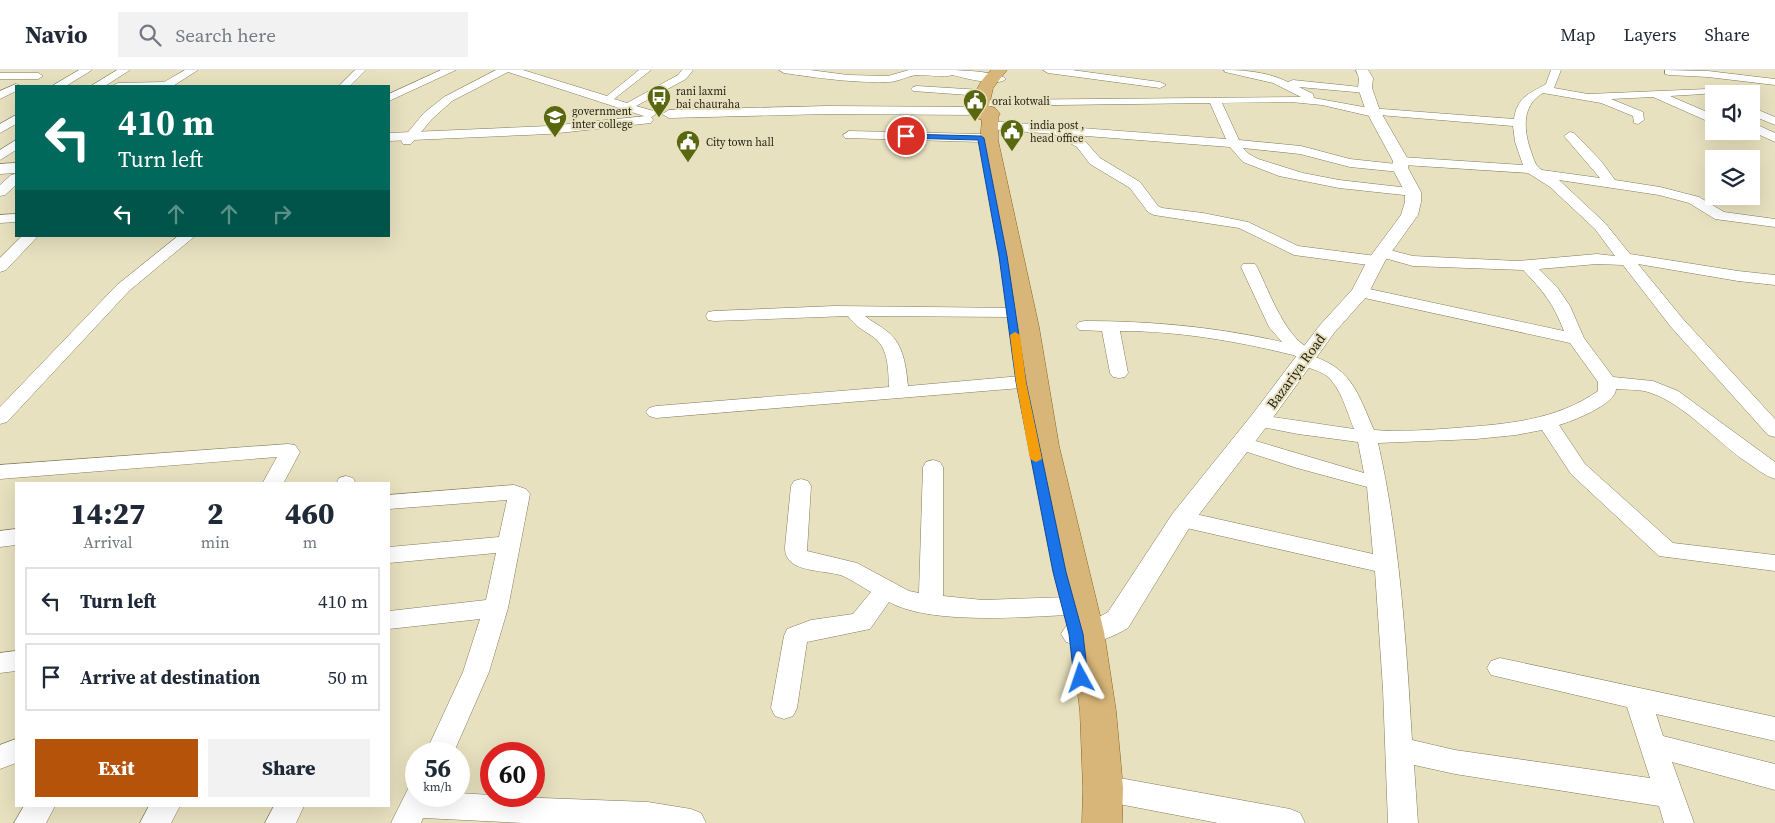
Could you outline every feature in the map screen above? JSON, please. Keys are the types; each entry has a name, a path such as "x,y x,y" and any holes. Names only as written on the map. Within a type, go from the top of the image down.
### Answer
{"main road":[{"path":"1000,74 983,114 1021,382 1059,572 1069,606 1081,633 1080,658 1085,823"},
{"path":"983,114 1027,328 1045,446 1098,711 1103,788 1102,823"}],"street":[{"path":"22,85 49,70"},
{"path":"60,85 87,70"},
{"path":"99,85 125,70"},
{"path":"345,85 361,70"},
{"path":"390,97 418,83 451,70"},
{"path":"390,142 409,138 428,116 448,99 504,70"},
{"path":"512,70 648,117 656,122 667,116"},
{"path":"527,70 612,96 667,116 983,114"},
{"path":"612,96 646,70"},
{"path":"633,103 682,77 688,70"},
{"path":"784,70 888,80 914,72 952,71 1000,74"},
{"path":"1048,70 1160,85"},
{"path":"1215,100 1235,144 1247,159 1296,176 1348,185 1413,192 1401,164 1373,112 1364,80 1310,85 1280,82 1229,70"},
{"path":"1294,70 1310,85"},
{"path":"1556,70 1552,84 1529,97 1518,123 1522,146 1536,172 1556,184 1600,226 1677,323 1775,431"},
{"path":"1665,71 1774,81"},
{"path":"1665,71 1705,91"},
{"path":"168,85 198,72"},
{"path":"189,85 198,72"},
{"path":"133,85 154,73"},
{"path":"0,76 38,76"},
{"path":"1280,82 1322,102"},
{"path":"0,89 15,88"},
{"path":"0,96 15,88"},
{"path":"917,89 983,114 1059,130 1291,148 1350,163 1486,164 1660,191 1694,200 1720,216 1775,223"},
{"path":"1542,90 1600,99 1627,108 1639,115 1638,120"},
{"path":"1589,97 1653,92 1705,93"},
{"path":"1653,92 1705,116"},
{"path":"849,135 983,114 1122,101 1291,99 1322,102 1373,112 1518,123"},
{"path":"1760,114 1775,121"},
{"path":"390,137 539,133 549,130 648,117"},
{"path":"0,129 15,120"},
{"path":"1760,122 1775,121"},
{"path":"1059,130 1061,134 1081,144 1095,161 1135,185 1153,209 1158,212 1203,217 1243,225 1294,250 1435,262 1528,266 1597,259 1664,262 1720,274 1775,280"},
{"path":"1760,130 1775,138"},
{"path":"0,136 15,135"},
{"path":"1570,136 1596,164 1610,183"},
{"path":"0,156 15,145"},
{"path":"0,169 15,168"},
{"path":"0,192 15,179"},
{"name":"Bazariya Road","path":"1081,633 1106,627 1118,620 1182,519 1259,421 1304,355 1360,292 1379,257 1397,229 1409,215 1413,202 1413,192"},
{"path":"0,200 15,199"},
{"path":"0,219 15,218"},
{"path":"0,267 30,237"},
{"path":"0,418 123,288 187,237"},
{"path":"0,250 18,249"},
{"path":"1259,421 1308,430 1367,436 1429,436 1508,431 1547,422 1596,402 1607,393 1607,382 1576,339 1562,306 1551,290 1528,266"},
{"path":"1249,267 1278,327 1304,355"},
{"path":"1360,292 1576,339"},
{"path":"714,316 854,311 1012,312"},
{"path":"854,311 856,318 885,339 892,348 899,393"},
{"path":"1085,326 1174,329 1241,339 1304,355 1339,378 1367,436 1377,483 1386,565 1403,823"},
{"path":"1110,326 1119,373"},
{"path":"656,412 1021,382"},
{"path":"1607,382 1653,387 1671,395 1742,450 1775,472"},
{"path":"1547,422 1578,469 1667,550 1775,563"},
{"path":"1242,443 1304,463 1377,483"},
{"path":"0,472 288,450 290,452 273,482"},
{"path":"931,604 933,467"},
{"path":"801,486 796,554 802,559 849,569 904,599 931,604 983,609 1069,606"},
{"path":"390,502 514,492 519,494 496,608 476,672 444,742"},
{"path":"1182,519 1386,565"},
{"path":"0,539 15,537"},
{"path":"390,555 510,544"},
{"path":"784,708 796,636 814,629 861,622 885,590"},
{"path":"390,620 496,608"},
{"path":"0,663 15,661"},
{"path":"1500,668 1775,729"},
{"path":"1637,698 1679,823"},
{"path":"1653,745 1775,777"},
{"path":"1399,749 1455,762 1669,794"},
{"path":"0,757 15,751"},
{"path":"1103,788 1290,823"},
{"path":"29,823 40,807"},
{"path":"155,823 165,807"},
{"path":"280,823 289,807"},
{"path":"414,808 647,819 691,823"}],"slow traffic":[{"path":"1015,335 1021,382 1036,459"}],"place":[{"name":"rani laxmi bai chauraha","path":"659,118"},
{"name":"orai kotwali","path":"975,122"},
{"name":"government inter college","path":"555,138"},
{"name":"india post , head office","path":"1012,152"},
{"name":"City town hall","path":"688,163"}],"route":[{"path":"906,136 981,138 1003,256 1021,382 1059,572 1076,634 1081,678"}]}
